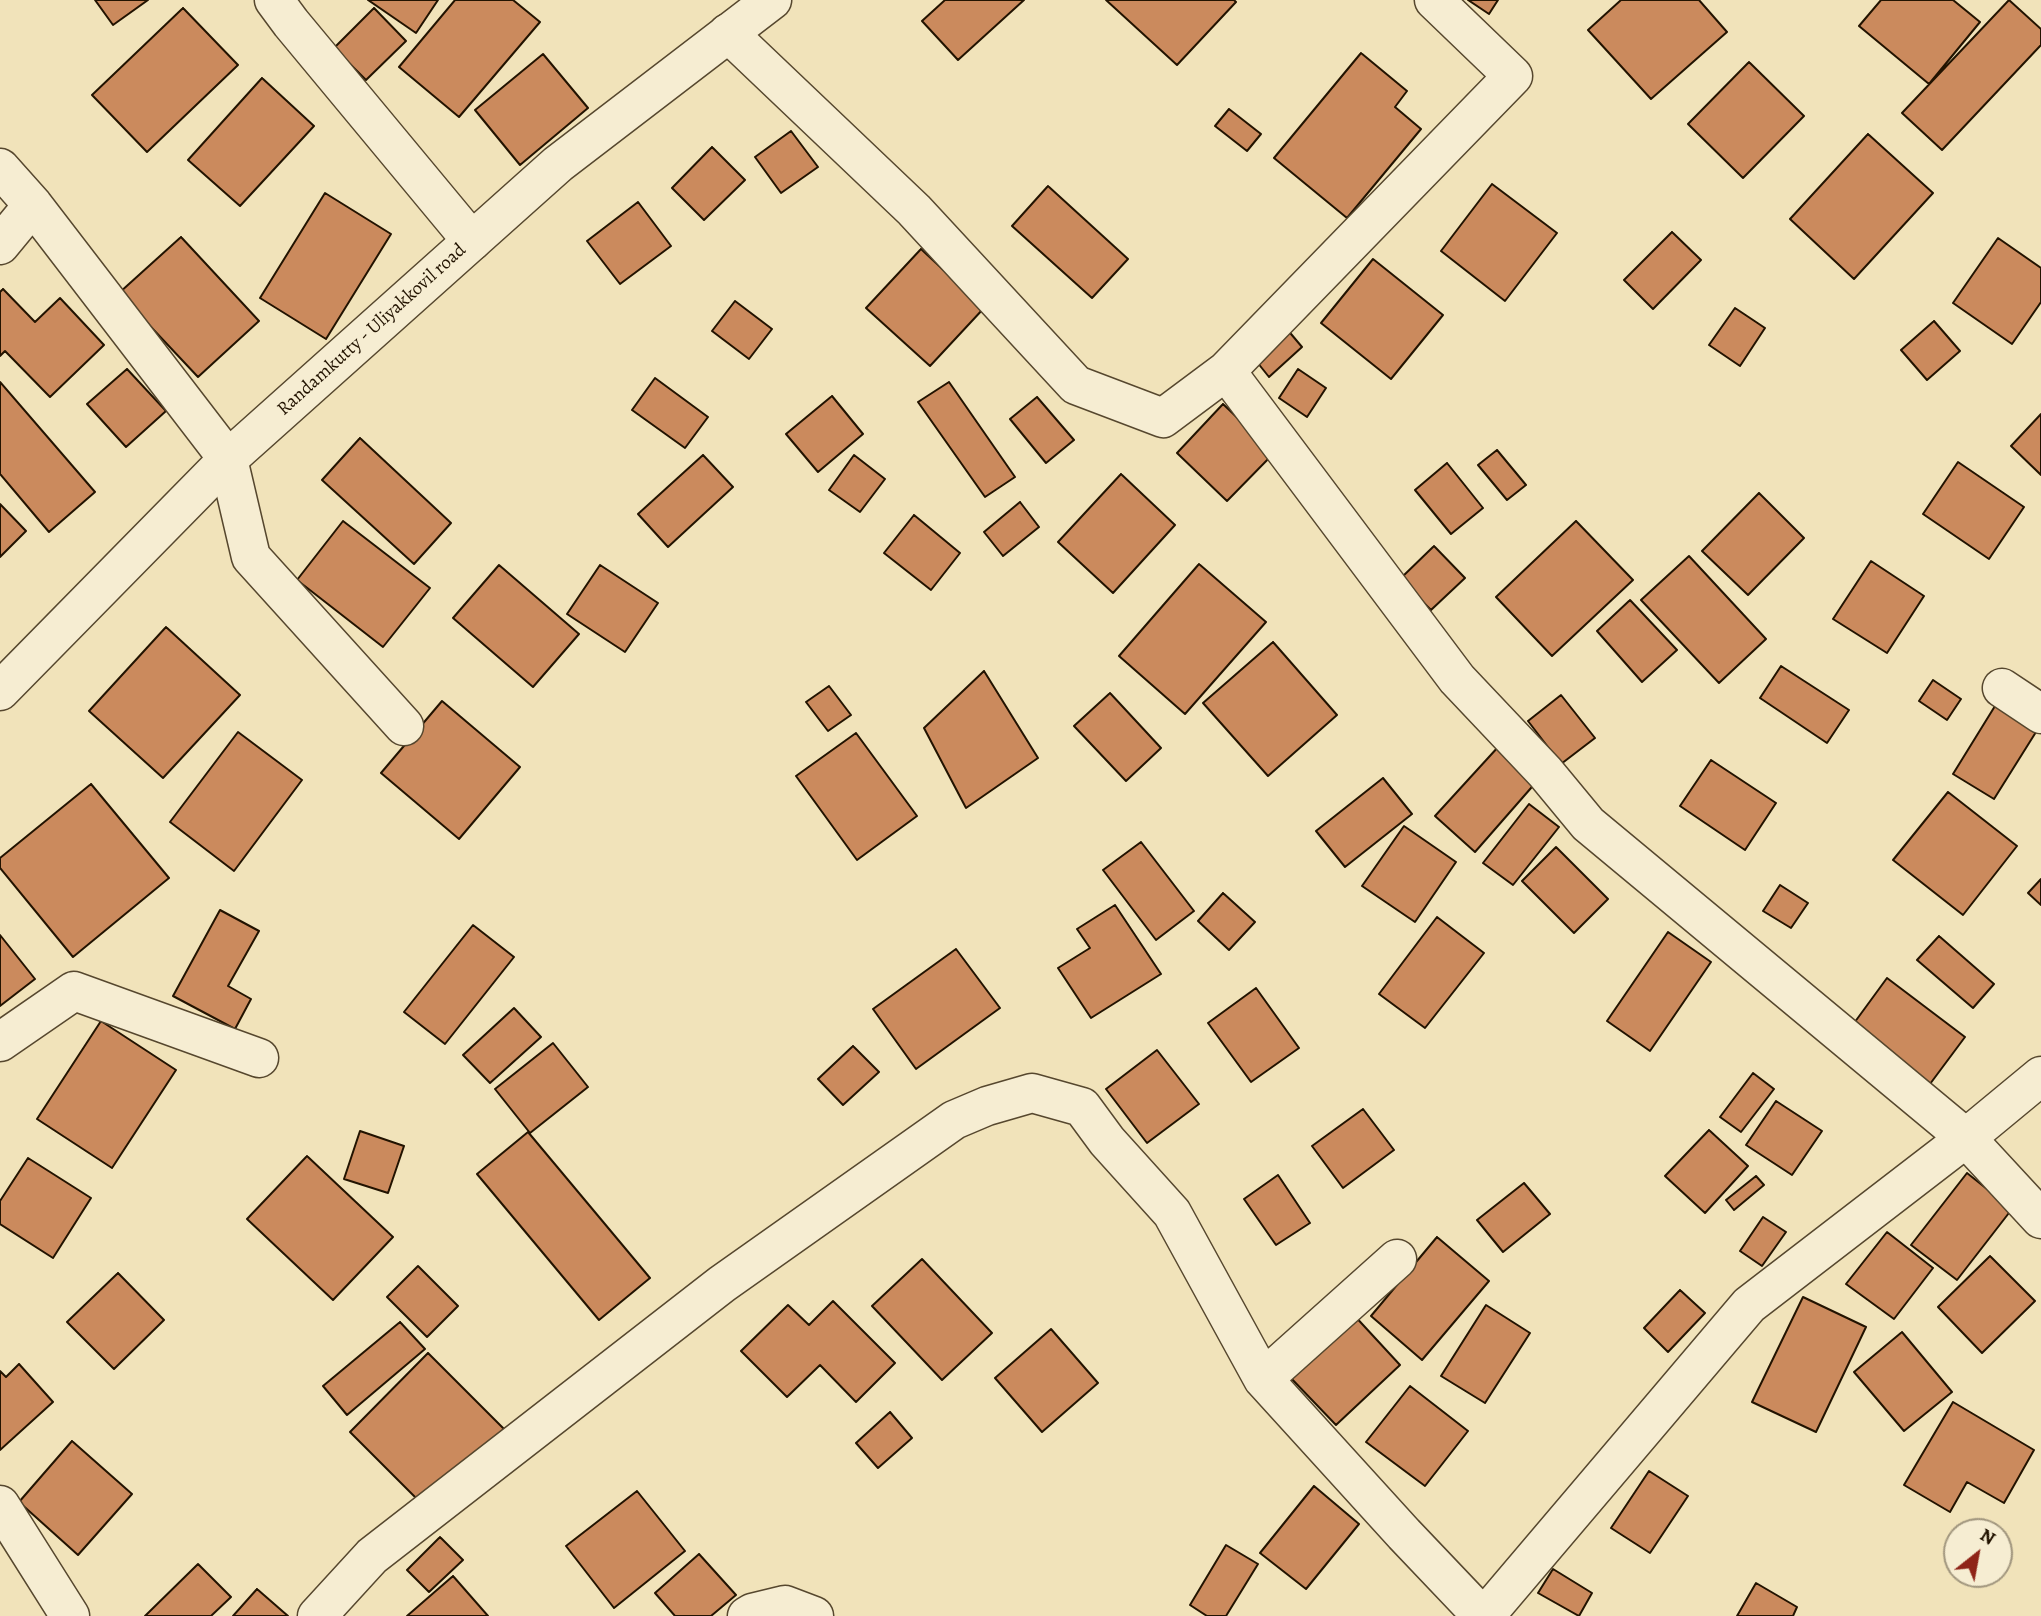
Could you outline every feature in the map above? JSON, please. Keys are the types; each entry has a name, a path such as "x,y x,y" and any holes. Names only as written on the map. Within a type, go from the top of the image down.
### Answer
{"street":[{"path":"274,0 290,23 472,241"},
{"name":"Randamkutty - Uliyakkovil road","path":"0,691 228,459 558,163 772,0"},
{"path":"728,33 914,210 1076,385 1163,418 1226,371 1513,76 1434,0"},
{"path":"0,167 33,205 228,459 251,557 404,726"},
{"path":"0,245 33,205"},
{"path":"1226,371 1457,680 1545,772 1588,824 1966,1138 2041,1219"},
{"path":"2002,688 2041,714"},
{"path":"0,1042 74,990 259,1058"},
{"path":"317,1616 372,1556 722,1284 954,1120 987,1106 1032,1093 1082,1107 1107,1141 1172,1213 1263,1379 1477,1614 1749,1305 1966,1138 2041,1076"},
{"path":"1263,1379 1396,1259"},
{"path":"0,1505 69,1616"},
{"path":"747,1616 785,1605 814,1616"}],"building":[{"path":"95,0 148,0 113,25"},
{"path":"368,0 438,0 416,33"},
{"path":"455,0 513,0 540,22 459,117 399,67"},
{"path":"945,0 1024,0 958,60 922,21"},
{"path":"1106,0 1234,0 1236,2 1177,65"},
{"path":"1468,0 1498,0 1489,14"},
{"path":"1621,0 1699,0 1727,32 1651,99 1588,30"},
{"path":"1881,0 1953,0 1980,22 1929,84 1859,26"},
{"path":"2009,0 2041,29 2041,45 1942,150 1902,113"},
{"path":"183,8 238,65 147,152 92,95"},
{"path":"374,8 406,41 366,80 334,48"},
{"path":"1361,53 1407,91 1395,107 1421,129 1347,218 1274,158"},
{"path":"543,54 588,108 520,165 475,110"},
{"path":"1749,62 1804,116 1743,178 1688,124"},
{"path":"262,78 314,126 240,206 188,160"},
{"path":"1229,109 1261,134 1247,151 1215,126"},
{"path":"791,131 818,167 781,193 755,157"},
{"path":"1868,134 1933,193 1854,279 1790,219"},
{"path":"712,147 745,180 704,220 672,188"},
{"path":"1492,184 1557,233 1505,301 1441,251"},
{"path":"1048,186 1128,259 1092,298 1012,226"},
{"path":"325,193 391,234 326,339 260,298"},
{"path":"638,202 671,246 620,284 587,241"},
{"path":"1672,232 1701,260 1653,309 1624,280"},
{"path":"181,237 259,321 198,377 119,293"},
{"path":"1998,238 2041,268 2041,302 2012,344 1953,303"},
{"path":"921,249 984,308 930,366 866,308"},
{"path":"1373,259 1443,315 1391,379 1321,323"},
{"path":"3,289 35,322 60,298 104,345 50,397 5,351 0,356 0,292"},
{"path":"735,301 772,329 749,359 712,331"},
{"path":"1735,308 1765,328 1740,366 1709,345"},
{"path":"1934,321 1960,351 1927,380 1901,350"},
{"path":"1286,328 1302,347 1269,377 1253,357"},
{"path":"127,369 166,411 126,447 87,404"},
{"path":"1298,369 1326,388 1307,417 1279,398"},
{"path":"655,378 708,417 685,448 632,410"},
{"path":"0,382 95,492 49,532 0,474"},
{"path":"949,382 1015,477 985,497 918,402"},
{"path":"832,396 863,434 818,472 786,434"},
{"path":"1037,397 1074,440 1046,463 1010,419"},
{"path":"1223,404 1274,453 1227,501 1177,453"},
{"path":"2041,414 2041,475 2011,446"},
{"path":"360,438 451,523 414,564 322,480"},
{"path":"1497,450 1526,485 1507,500 1478,465"},
{"path":"703,455 733,487 668,547 638,514"},
{"path":"854,455 885,479 860,512 829,490"},
{"path":"1958,462 2024,507 1989,559 1923,514"},
{"path":"1447,463 1483,508 1451,534 1415,490"},
{"path":"1121,474 1175,525 1113,593 1058,542"},
{"path":"1759,493 1804,538 1748,595 1702,551"},
{"path":"1020,502 1039,527 1003,556 984,532"},
{"path":"0,504 26,531 0,557"},
{"path":"914,515 960,553 931,590 884,553"},
{"path":"343,521 430,588 383,647 297,580"},
{"path":"1576,521 1633,580 1552,656 1496,597"},
{"path":"1434,546 1465,578 1431,610 1400,579"},
{"path":"1689,556 1766,639 1719,683 1641,600"},
{"path":"1871,561 1924,596 1887,653 1833,619"},
{"path":"1199,564 1266,622 1185,714 1119,656"},
{"path":"499,565 579,634 533,687 453,618"},
{"path":"600,565 658,603 625,652 567,614"},
{"path":"1630,600 1677,650 1642,682 1597,631"},
{"path":"166,627 240,695 163,778 89,711"},
{"path":"1273,642 1337,715 1268,776 1203,703"},
{"path":"1781,666 1849,710 1827,743 1760,698"},
{"path":"984,671 1038,758 966,808 924,728"},
{"path":"1933,680 1961,699 1947,720 1919,701"},
{"path":"829,686 851,715 828,731 806,702"},
{"path":"1110,693 1161,748 1126,781 1074,726"},
{"path":"1561,695 1595,738 1561,764 1528,721"},
{"path":"442,701 520,767 459,839 381,773"},
{"path":"1995,706 2036,732 1994,799 1953,774"},
{"path":"238,732 302,780 234,871 170,822"},
{"path":"856,733 917,816 857,860 796,776"},
{"path":"1499,746 1538,780 1475,852 1435,816"},
{"path":"1711,760 1776,803 1745,850 1680,806"},
{"path":"1383,778 1412,814 1345,867 1316,831"},
{"path":"91,784 169,878 73,957 0,868 0,858"},
{"path":"1948,792 2017,846 1963,915 1893,860"},
{"path":"1529,804 1559,827 1513,885 1483,863"},
{"path":"1404,826 1456,862 1415,922 1362,886"},
{"path":"1141,842 1194,911 1156,940 1103,870"},
{"path":"1556,847 1608,899 1574,933 1522,881"},
{"path":"2041,879 2041,905 2028,893"},
{"path":"1780,885 1808,903 1791,928 1763,911"},
{"path":"1223,893 1255,922 1229,950 1198,921"},
{"path":"1115,905 1161,974 1091,1018 1058,968 1090,948 1077,929"},
{"path":"220,910 259,931 228,986 251,999 235,1029 173,996"},
{"path":"1437,917 1484,953 1425,1028 1379,994"},
{"path":"473,925 514,957 445,1044 404,1012"},
{"path":"1668,932 1711,962 1650,1051 1607,1021"},
{"path":"0,935 35,979 0,1006"},
{"path":"1939,936 1994,984 1973,1008 1917,960"},
{"path":"956,949 1000,1008 916,1069 873,1009"},
{"path":"1887,978 1965,1037 1927,1088 1849,1030"},
{"path":"1256,988 1299,1048 1251,1082 1208,1023"},
{"path":"514,1008 541,1037 490,1083 463,1055"},
{"path":"101,1021 176,1070 112,1168 37,1119"},
{"path":"553,1043 588,1087 530,1133 495,1089"},
{"path":"853,1046 879,1072 843,1105 818,1079"},
{"path":"1157,1050 1199,1104 1147,1143 1106,1089"},
{"path":"1753,1073 1774,1089 1741,1132 1720,1117"},
{"path":"1776,1101 1822,1131 1792,1175 1746,1145"},
{"path":"1363,1109 1394,1150 1343,1188 1312,1146"},
{"path":"1709,1130 1748,1166 1705,1213 1665,1176"},
{"path":"360,1131 404,1146 388,1193 344,1179"},
{"path":"528,1132 650,1278 599,1320 477,1174"},
{"path":"307,1156 393,1237 333,1300 247,1219"},
{"path":"28,1158 91,1198 53,1258 0,1224 0,1201"},
{"path":"1967,1173 2012,1209 1957,1280 1911,1245"},
{"path":"1278,1175 1310,1223 1276,1245 1244,1199"},
{"path":"1756,1176 1764,1185 1734,1210 1726,1200"},
{"path":"1524,1183 1550,1214 1503,1252 1477,1220"},
{"path":"1763,1217 1786,1232 1762,1266 1740,1251"},
{"path":"1887,1232 1933,1268 1894,1319 1846,1284"},
{"path":"1437,1237 1489,1281 1422,1360 1371,1316"},
{"path":"1990,1256 2035,1301 1982,1353 1938,1307"},
{"path":"922,1259 992,1333 942,1380 872,1306"},
{"path":"418,1266 458,1306 427,1337 387,1297"},
{"path":"118,1273 164,1320 114,1369 67,1322"},
{"path":"1680,1290 1705,1313 1668,1352 1644,1328"},
{"path":"1803,1297 1866,1327 1816,1432 1752,1402"},
{"path":"833,1301 895,1363 856,1402 820,1365 787,1397 741,1351 788,1305 809,1325"},
{"path":"1486,1305 1530,1333 1485,1403 1441,1376"},
{"path":"1352,1313 1400,1365 1336,1425 1288,1375"},
{"path":"400,1322 425,1349 347,1415 323,1386"},
{"path":"1051,1329 1098,1383 1042,1432 995,1378"},
{"path":"1902,1332 1952,1392 1904,1431 1854,1372"},
{"path":"428,1353 506,1431 428,1510 350,1432"},
{"path":"19,1364 53,1402 0,1450 0,1371 6,1377"},
{"path":"1410,1386 1468,1431 1425,1486 1366,1442"},
{"path":"1953,1402 2034,1450 2004,1503 1967,1482 1950,1512 1904,1485"},
{"path":"890,1412 912,1438 878,1468 856,1443"},
{"path":"72,1441 132,1494 78,1555 19,1502"},
{"path":"1649,1471 1688,1496 1650,1553 1611,1528"},
{"path":"1314,1486 1359,1524 1306,1589 1260,1553"},
{"path":"637,1491 685,1551 614,1608 566,1546"},
{"path":"440,1537 463,1560 429,1592 407,1570"},
{"path":"1226,1545 1258,1564 1226,1616 1207,1616 1190,1605"},
{"path":"699,1554 736,1595 711,1616 675,1616 655,1593"},
{"path":"198,1564 231,1597 211,1616 145,1616"},
{"path":"1553,1569 1592,1593 1579,1616 1538,1593"},
{"path":"453,1576 488,1616 407,1616"},
{"path":"1756,1583 1797,1607 1793,1616 1737,1616"},
{"path":"257,1589 288,1616 233,1616"}]}
